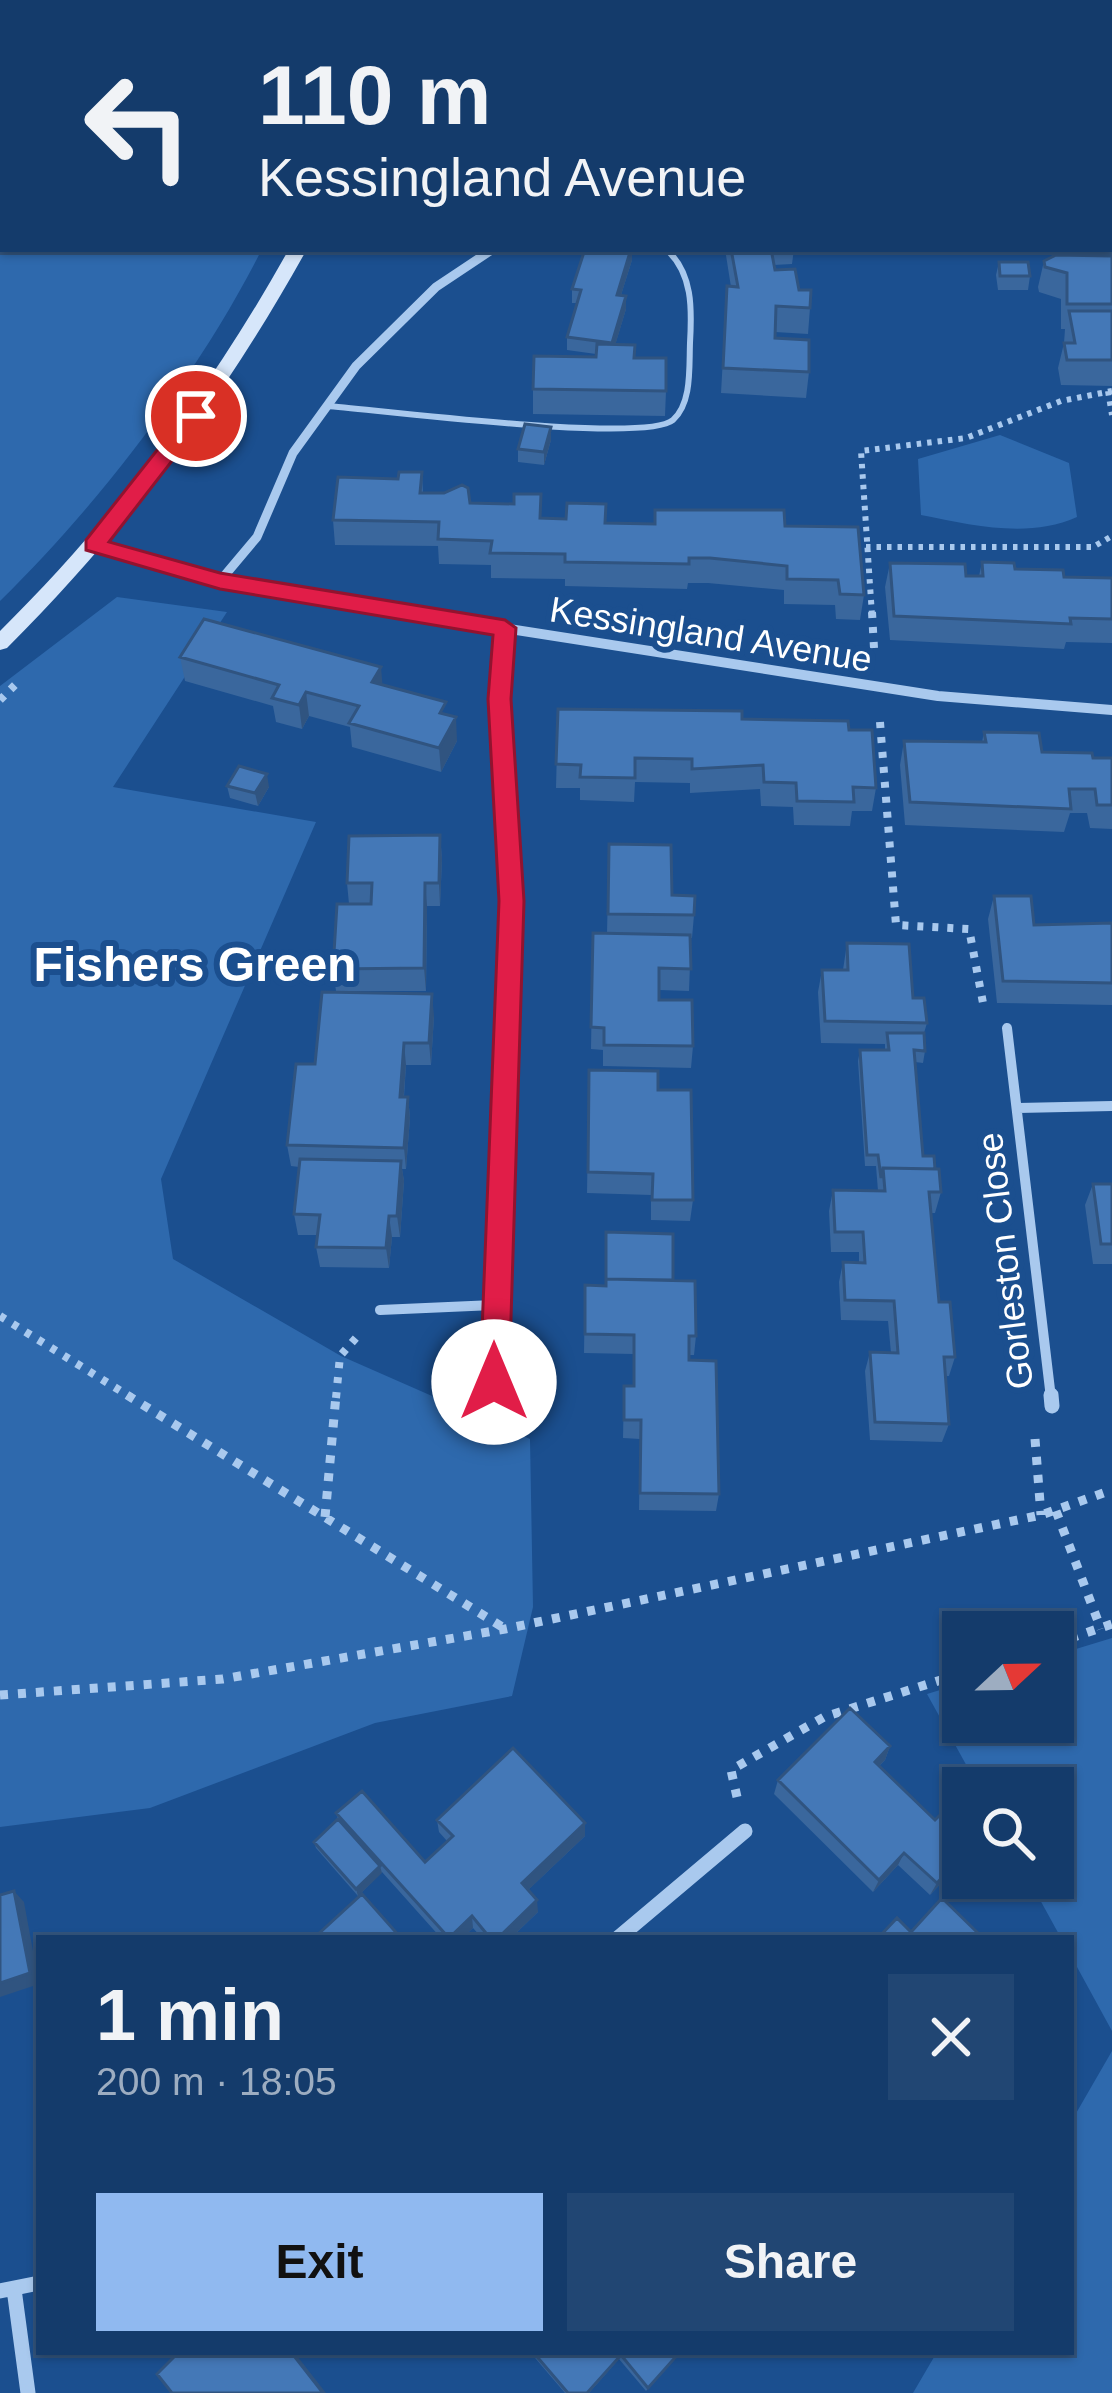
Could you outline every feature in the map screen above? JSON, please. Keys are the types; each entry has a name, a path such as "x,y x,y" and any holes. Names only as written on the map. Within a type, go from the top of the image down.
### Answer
{"street":[{"path":"0,643 94,545 207,399 296,252"},
{"path":"220,581 261,531 292,456 327,406 416,302 461,266 487,252"},
{"name":"Kessingland Avenue","path":"94,545 220,581 505,628 877,687 1112,710"},
{"path":"494,1382 512,901 500,699 505,628"},
{"name":"Gorleston Close","path":"1007,1028 1052,1406"},
{"name":"Gorleston Close","path":"1018,1108 1112,1106"},
{"path":"380,1310 494,1305"},
{"path":"622,1935 745,1831"},
{"path":"7,2290 28,2393"}],"lane":[{"path":"327,406 619,431 668,425 686,407 690,281 678,255 672,252"}],"path":[{"path":"1007,1028 985,1013 969,928 896,925 861,452 942,444 984,433 1080,391 1110,391 1112,415"},
{"path":"866,547 1094,547 1112,536"},
{"path":"325,1516 340,1356 380,1310"},
{"path":"0,1316 505,1629"},
{"path":"1035,1432 1041,1515"},
{"path":"0,1695 223,1679 505,1629 1041,1515 1112,1490"},
{"path":"1056,1511 1101,1629"},
{"path":"1074,1638 1112,1624"},
{"path":"745,1831 731,1771 824,1717 942,1680"}],"shaded area":[{"path":"0,252 260,252 209,343 145,435 74,522 0,601"},
{"path":"1000,435 1069,463 1077,517 1020,529 921,515 918,459"},
{"path":"117,597 227,612 113,787 316,822 161,1179 173,1259 341,1356 530,1439 533,1607 512,1696 375,1723 150,1808 0,1827 0,686"},
{"path":"1112,1638 1112,2031 1074,1961 1074,1935 1059,1935 1040,1899 1074,1899 1074,1767 967,1767 954,1743 1074,1743 1074,1650"},
{"path":"942,1689 942,1721 927,1694"},
{"path":"1112,2051 1112,2393 913,2393 935,2355 1074,2355 1074,2117"}],"building":[{"path":"584,252 630,252 617,295 626,296 612,343 567,337 581,290 572,289"},
{"path":"732,252 772,252 775,270 795,269 799,290 811,290 810,308 776,306 775,338 809,340 809,372 723,368 727,286 738,287"},
{"path":"1056,255 1112,256 1112,304 1067,304 1067,273 1045,267 1044,261"},
{"path":"999,262 1028,262 1030,276 1000,276"},
{"path":"1069,311 1112,311 1112,360 1067,360 1064,343 1075,343"},
{"path":"597,344 635,345 634,358 666,358 666,391 533,389 534,356 596,357"},
{"path":"525,424 551,427 544,452 518,449"},
{"path":"399,472 422,472 420,493 444,493 462,485 468,488 470,503 514,504 514,494 541,494 540,518 566,519 567,503 606,504 605,523 655,524 655,510 784,510 785,526 858,527 864,595 840,594 838,580 787,579 787,566 710,558 689,558 689,564 565,562 565,554 490,553 492,541 438,539 439,522 333,520 338,477 398,479"},
{"path":"982,562 1014,563 1015,569 1063,570 1064,577 1112,578 1112,619 1070,618 1071,624 894,616 890,563 965,564 966,576 983,576"},
{"path":"204,619 381,667 372,682 446,702 440,713 456,717 439,748 349,723 359,706 306,692 299,705 272,698 279,685 180,657"},
{"path":"558,709 742,711 742,719 848,721 849,730 872,730 876,788 853,787 854,802 797,801 796,783 764,782 763,765 692,769 692,759 635,758 635,778 580,777 581,765 556,764"},
{"path":"984,732 1039,733 1042,752 1112,758 1112,805 1097,805 1095,789 1069,789 1071,809 910,802 904,741 986,742"},
{"path":"239,766 267,774 255,793 227,786"},
{"path":"440,835 439,883 425,883 424,968 333,969 337,904 371,904 372,883 347,883 349,836"},
{"path":"609,844 671,845 672,895 695,896 694,915 608,914"},
{"path":"994,896 1031,896 1034,925 1112,923 1112,983 1003,981"},
{"path":"593,933 690,935 691,969 659,968 659,1000 692,1000 693,1046 604,1045 604,1028 591,1027"},
{"path":"847,943 909,944 913,998 924,998 927,1023 825,1021 822,970 848,970"},
{"path":"322,992 432,994 429,1043 404,1043 400,1097 408,1097 404,1148 287,1145 296,1064 315,1064"},
{"path":"887,1033 924,1033 925,1051 914,1050 923,1156 934,1156 935,1169 883,1168 881,1178 878,1155 867,1155 860,1050 889,1050"},
{"path":"589,1070 658,1071 658,1090 691,1090 693,1200 652,1200 653,1174 588,1172"},
{"path":"300,1159 401,1161 397,1216 389,1216 386,1248 316,1247 320,1215 294,1214"},
{"path":"883,1168 939,1169 941,1192 929,1192 939,1302 950,1302 955,1357 944,1357 949,1424 875,1422 870,1352 898,1353 894,1301 845,1300 843,1262 865,1263 863,1232 835,1232 833,1190 885,1191"},
{"path":"1093,1184 1112,1184 1112,1244 1101,1244"},
{"path":"606,1232 673,1234 673,1280 606,1279"},
{"path":"606,1279 695,1281 696,1336 689,1336 689,1360 716,1361 719,1494 640,1493 641,1420 624,1420 624,1386 634,1386 634,1335 585,1334 585,1285 606,1286"},
{"path":"850,1708 890,1746 875,1762 935,1820 942,1813 942,1878 937,1883 904,1853 879,1880 778,1780"},
{"path":"513,1748 585,1823 522,1883 537,1900 501,1935 488,1935 472,1916 446,1935 336,1813 362,1791 425,1862 453,1836 437,1820"},
{"path":"338,1819 380,1866 356,1889 314,1842"},
{"path":"14,1891 30,1973 0,1983 0,1895"},
{"path":"362,1894 398,1935 317,1935"},
{"path":"942,1898 980,1935 881,1935 897,1918 911,1932"},
{"path":"176,2355 293,2355 323,2393 172,2393 157,2374"},
{"path":"536,2355 621,2355 587,2393 568,2393"},
{"path":"621,2355 677,2355 648,2388"}],"district":[{"name":"Fishers Green","path":"195,964"}],"route":[{"path":"196,416 94,545 220,581 505,628 500,699 512,901 494,1382"}]}
